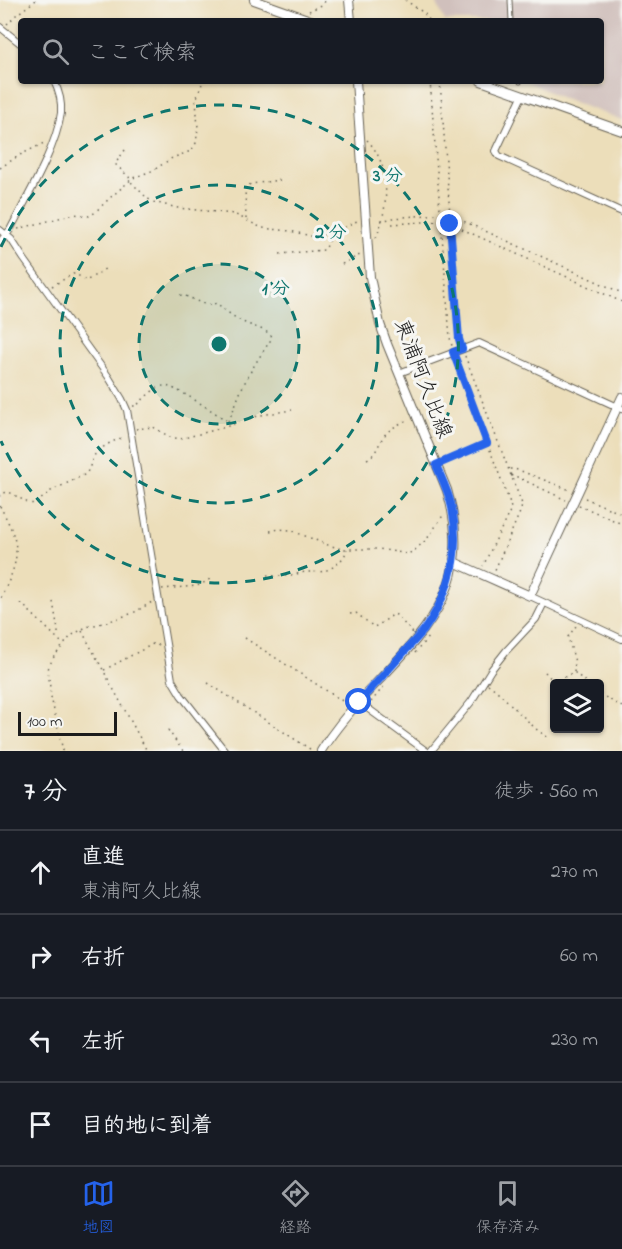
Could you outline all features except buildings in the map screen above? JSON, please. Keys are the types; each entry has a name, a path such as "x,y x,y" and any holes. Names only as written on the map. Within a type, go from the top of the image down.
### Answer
{"main road":[{"path":"349,0 351,18"},
{"name":"東浦阿久比線","path":"320,751 335,728 360,706 426,628 441,604 454,562 455,532 447,490 380,324 370,277 356,84"}],"street":[{"path":"254,0 305,18"},
{"path":"1,28 18,42"},
{"path":"0,242 8,232 44,164 54,139 61,114 60,95 55,84"},
{"path":"489,84 622,131"},
{"path":"522,96 496,151 499,156 622,212"},
{"path":"0,231 8,232"},
{"path":"8,232 46,290 108,376 126,408 172,680 225,751"},
{"path":"399,373 479,343 620,408"},
{"path":"531,596 620,408 622,397"},
{"path":"454,562 622,639"},
{"path":"431,751 471,702 506,651 536,619 544,603"},
{"path":"360,706 426,751"},
{"path":"313,751 320,751"}],"lane":[{"path":"510,0 511,18"}],"path":[{"path":"1,28 36,0"},
{"path":"309,11 324,4 325,0"},
{"path":"405,0 428,18"},
{"path":"8,232 74,214 89,216 131,180 154,170 172,158 188,153 195,144 198,128 196,99 202,84"},
{"path":"430,84 450,338 511,509 480,573"},
{"path":"440,84 459,339 522,507 491,578"},
{"path":"342,264 368,252 376,237 386,205 386,189 381,165 373,146 365,138 360,138"},
{"path":"0,168 54,139"},
{"path":"125,150 115,164 147,198 157,204 234,214 262,228 312,236 337,232 352,222 367,219"},
{"path":"246,219 245,188 251,184 280,180"},
{"path":"381,222 393,218 440,214"},
{"path":"450,215 622,293"},
{"path":"392,224 440,221"},
{"path":"450,224 622,302"},
{"path":"280,254 324,250 329,243 329,234"},
{"path":"46,290 69,275 76,274 86,281 108,267"},
{"path":"180,295 205,305 217,303 231,315 272,335 245,381 228,421"},
{"path":"126,408 136,406 160,387 167,386 228,421 230,425"},
{"path":"0,496 9,492 28,503 36,504 49,492 86,474 99,450 130,433 153,427 170,437 180,439 261,415 292,410"},
{"path":"367,459 373,455 389,431 416,414"},
{"path":"436,465 487,443"},
{"path":"509,470 521,471 622,514"},
{"path":"0,506 9,523 17,553 0,601"},
{"path":"270,531 290,530 342,549 379,549 408,554 431,534 446,511 452,510"},
{"path":"267,575 295,575 327,570 343,560 347,549"},
{"path":"157,590 197,586 210,579"},
{"path":"63,751 51,697 48,669 53,658 71,636 86,627 134,613 159,598"},
{"path":"53,602 58,630 56,637"},
{"path":"21,603 64,645"},
{"path":"350,614 356,613 374,627 394,614 418,638"},
{"path":"574,672 575,662 568,637 579,619"},
{"path":"415,653 429,636 430,633 426,628"},
{"path":"81,630 147,751"},
{"path":"245,638 360,706 388,682"},
{"path":"104,670 153,644 157,644 160,648"},
{"path":"545,672 553,681 557,681 574,672"},
{"path":"574,672 582,679"},
{"path":"485,681 536,729 550,739"},
{"path":"208,683 313,751"},
{"path":"604,696 622,707"},
{"path":"168,730 183,751"}],"shaded area":[{"path":"435,0 622,0 622,120 564,99 532,84 604,84 604,18 444,18"}],"route":[{"path":"359,702 433,619 446,591 454,562 454,525 447,490 436,465 487,443 453,352 462,349 459,339 450,224"}]}
